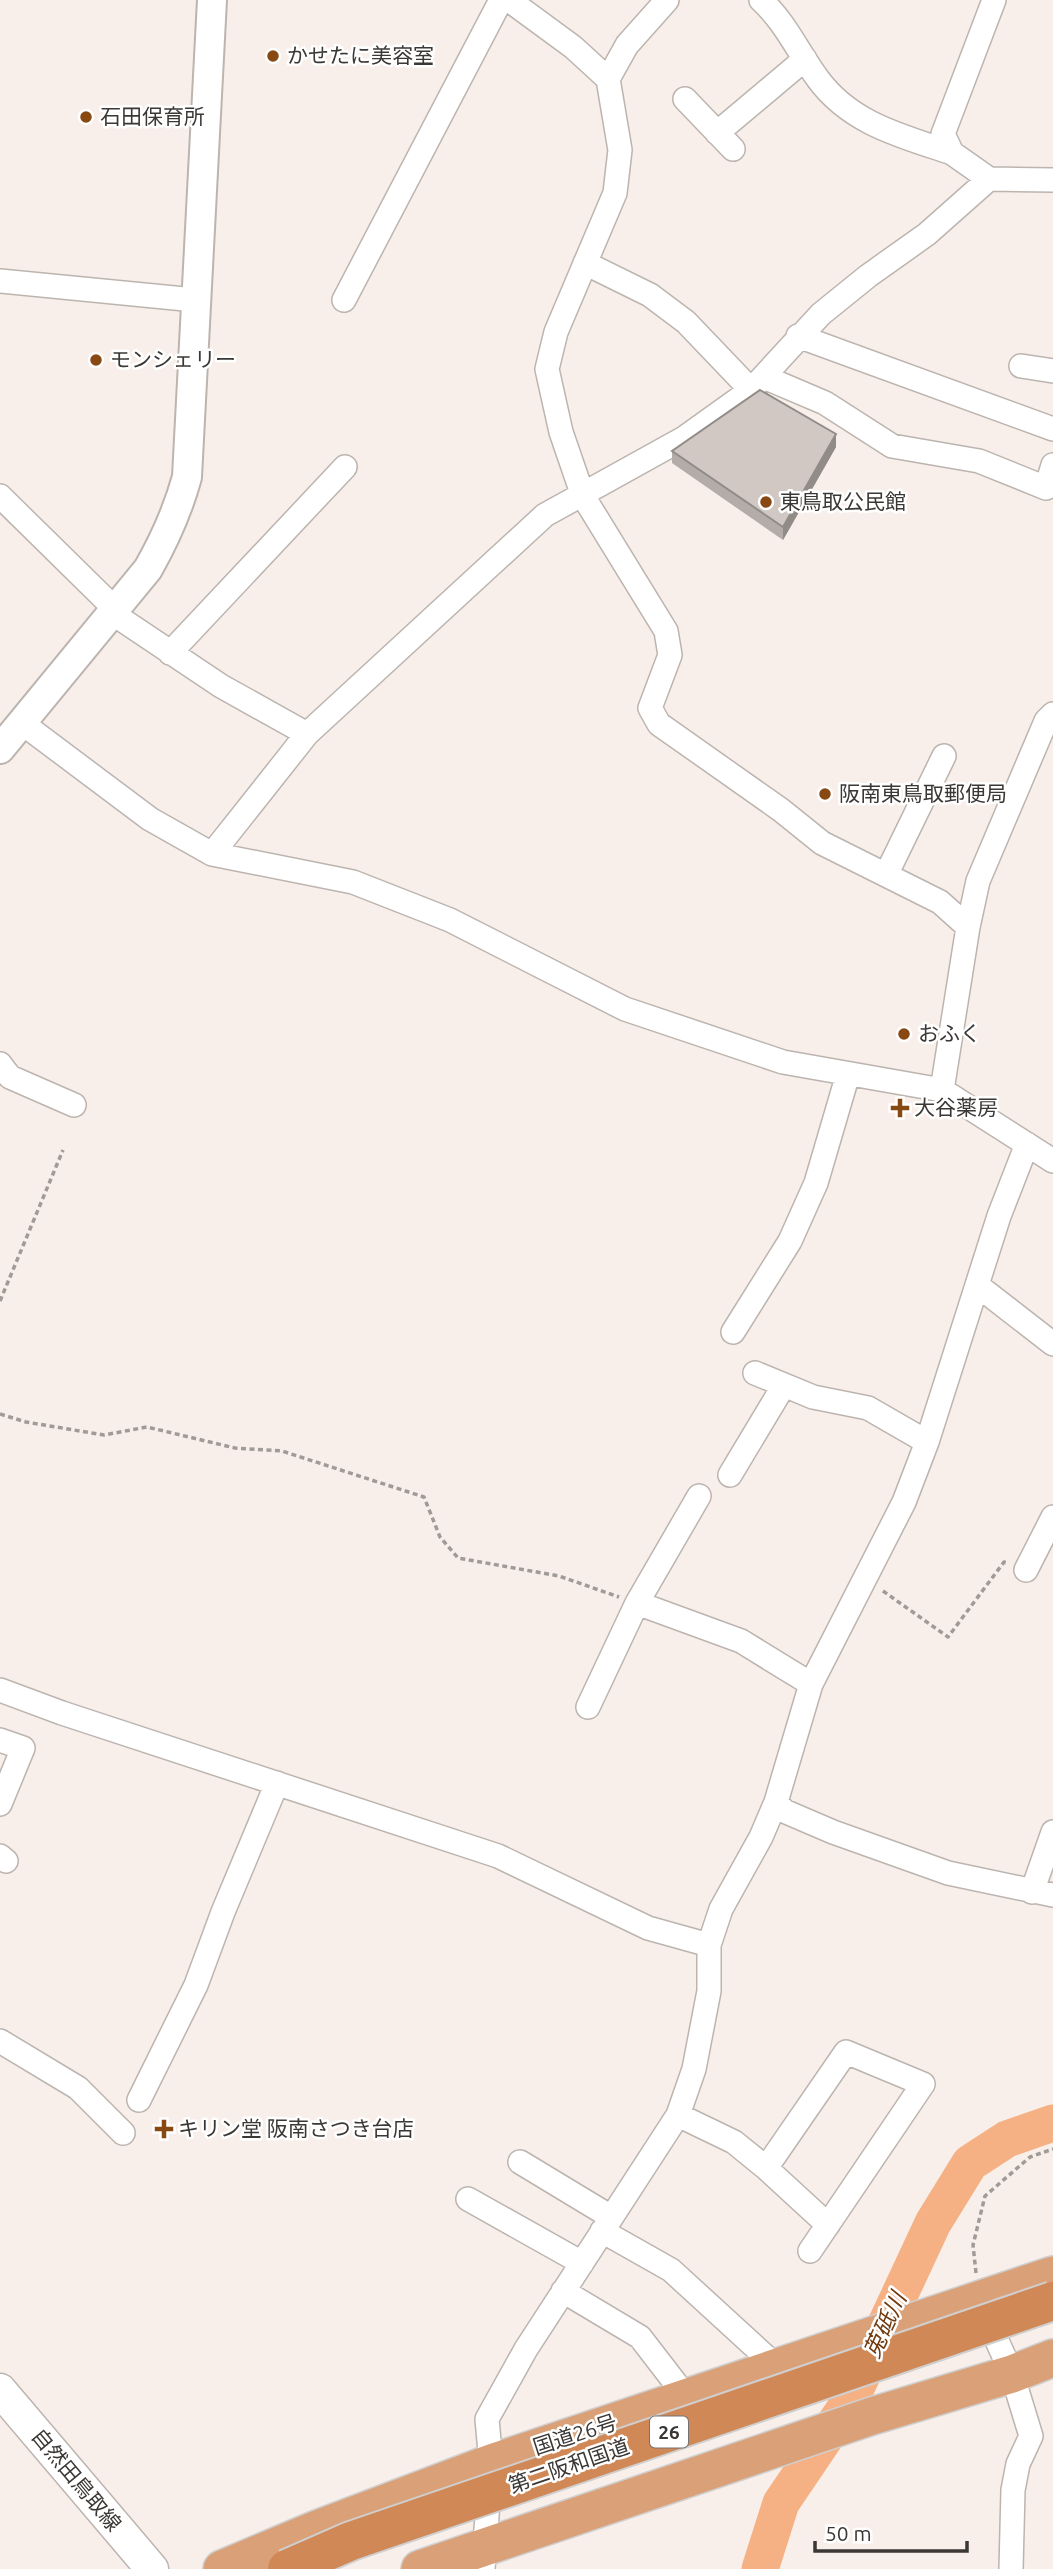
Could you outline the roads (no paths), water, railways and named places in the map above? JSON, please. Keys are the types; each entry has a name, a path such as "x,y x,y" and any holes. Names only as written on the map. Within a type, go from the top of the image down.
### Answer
{"highway":[{"name":"国道26号","path":"222,2569 317,2529 491,2463 1053,2275"},
{"name":"第二阪和国道","path":"287,2569 351,2541 1053,2301"},
{"name":"26","path":"420,2569 483,2558 758,2455 872,2416 1012,2374 1053,2358"}],"main road":[{"name":"自然田鳥取線","path":"0,2390 152,2569"}],"street":[{"path":"0,749 148,569 166,538 187,477 212,0"},
{"path":"344,300 501,0"},
{"path":"509,0 573,47 608,79 620,150 615,193 556,332 547,369 561,432 583,496 666,631 670,654 650,708 659,724 781,810 822,843 940,902 968,927"},
{"path":"608,79 627,45 667,0"},
{"path":"761,0 777,15 819,80 852,114 878,127 953,153 989,179 1053,180"},
{"path":"953,153 943,134 994,0"},
{"path":"685,99 725,141 805,59"},
{"path":"212,854 307,734 545,515 684,439 757,384 798,336 821,314 867,276 927,234 989,179"},
{"path":"586,263 650,295 686,322 757,384 825,403 892,446 979,461 1046,488 1053,465"},
{"path":"0,281 195,300"},
{"path":"798,336 1053,429"},
{"path":"1021,366 1053,371"},
{"path":"170,653 345,467"},
{"path":"0,496 114,611 170,653 221,686 307,734"},
{"path":"942,1090 978,881 1046,721 1053,714"},
{"path":"22,723 150,819 212,854 354,882 450,920 625,1009 783,1062 942,1090 1053,1161"},
{"path":"886,875 944,756"},
{"path":"0,1064 10,1077 74,1105"},
{"path":"733,1332 790,1241 817,1183 848,1073"},
{"path":"483,2558 491,2463 486,2419 526,2349 678,2115 694,2069 709,1991 709,1944 721,1909 761,1838 776,1802 811,1684 904,1502 927,1442 999,1216 1027,1143"},
{"path":"977,1285 1053,1344"},
{"path":"755,1373 813,1397 869,1408 927,1442"},
{"path":"730,1475 784,1385"},
{"path":"589,1707 637,1603 699,1496"},
{"path":"1026,1570 1053,1517"},
{"path":"637,1603 741,1641 811,1684"},
{"path":"0,1690 62,1713 498,1856 648,1928 709,1944"},
{"path":"0,1740 23,1748 0,1804"},
{"path":"139,2100 196,1985 223,1912 277,1783"},
{"path":"776,1802 785,1811 833,1832 948,1873 1043,1894 1053,1832"},
{"path":"0,2041 78,2088 123,2133"},
{"path":"766,2168 846,2052 923,2084 810,2251"},
{"path":"678,2115 734,2142 828,2225"},
{"path":"520,2162 671,2270 778,2368"},
{"path":"468,2199 582,2263"},
{"path":"563,2291 640,2337 687,2398"},
{"path":"979,2300 1012,2374 1031,2436 1018,2465 1013,2490 1011,2569"}],"waterway":[{"name":"莵砥川","path":"760,2569 781,2503 850,2401 933,2223 970,2163 1007,2139 1053,2123"}],"place":[{"name":"かせたに美容室","path":"273,56"},
{"name":"石田保育所","path":"86,117"},
{"name":"モンシェリー","path":"96,360"},
{"name":"東鳥取公民館","path":"766,502"},
{"name":"阪南東鳥取郵便局","path":"825,794"},
{"name":"おふく","path":"904,1034"},
{"name":"大谷薬房","path":"900,1108"},
{"name":"キリン堂 阪南さつき台店","path":"164,2129"}]}
